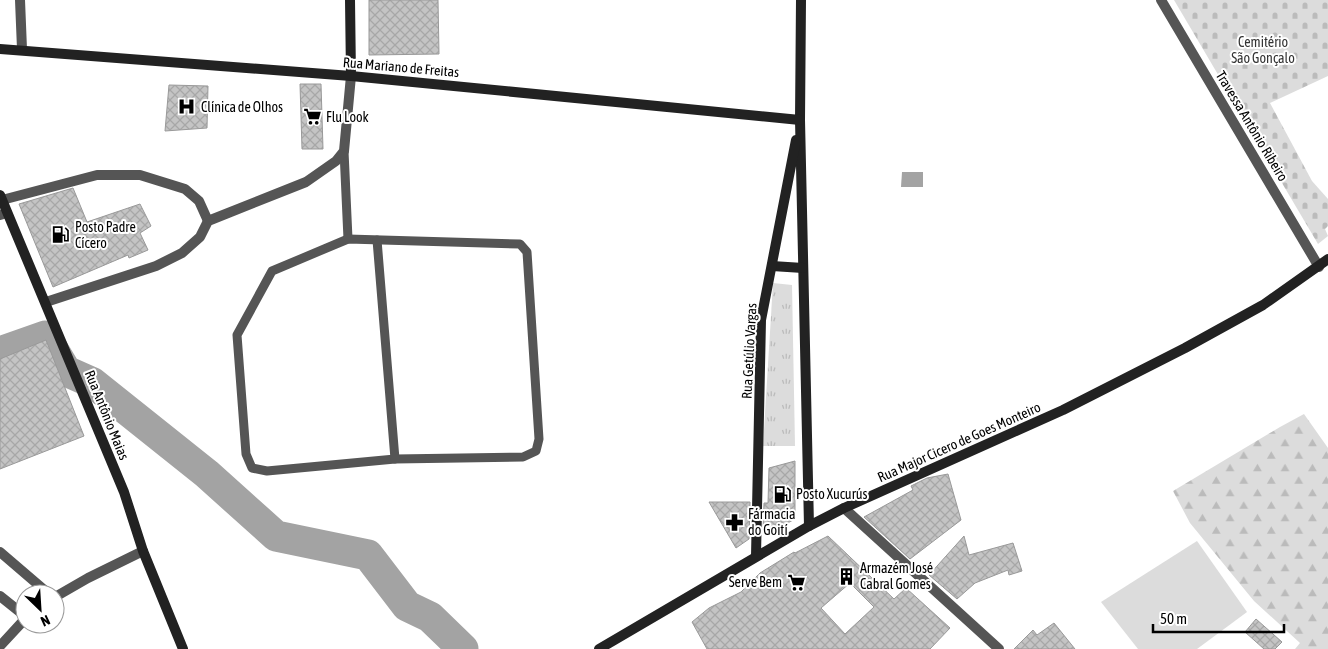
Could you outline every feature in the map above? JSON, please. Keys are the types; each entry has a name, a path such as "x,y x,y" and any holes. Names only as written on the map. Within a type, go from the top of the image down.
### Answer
{"street":[{"path":"20,0 22,49"},
{"path":"46,302 156,266 182,253 200,237 208,221 306,182 336,161 344,150 351,76 350,0"},
{"name":"Rua Getúlio Vargas","path":"801,0 800,120 808,526"},
{"name":"Travessa Antônio Ribeiro","path":"1161,0 1319,267"},
{"name":"Rua Mariano de Freitas","path":"0,49 22,49 351,76 800,120"},
{"name":"Rua Getúlio Vargas","path":"756,556 761,320 800,120"},
{"path":"1,197 97,175 140,175 185,189 199,202 208,221"},
{"name":"Rua Antônio Maias","path":"1,197 4,214 46,302 124,492 143,551 183,649"},
{"name":"Rua Major Cicero de Goes Monteiro","path":"600,649 808,526 1063,410 1186,348 1263,305 1328,259"},
{"path":"772,266 803,268"},
{"path":"844,508 999,649"},
{"path":"65,591 143,551"},
{"path":"0,552 37,584"},
{"path":"0,596 15,609"},
{"path":"0,646 15,629"}],"lane":[{"path":"344,150 348,239"},
{"path":"348,239 520,244 527,252 539,440 536,451 523,457 395,459 267,471 252,468 246,454 237,335 272,271 348,239"},
{"path":"377,240 395,459"}],"green space":[{"name":"Cemitério São Gonçalo","path":"1174,0 1328,0 1328,76 1270,103 1312,181 1328,199 1328,226 1325,229 1328,236 1318,244"},
{"path":"773,283 792,285 795,446 763,446"},
{"path":"1304,414 1328,448 1328,649 1295,649 1300,643 1254,601 1190,523 1173,491"},
{"path":"1197,541 1247,612 1197,649 1138,649 1101,602"}],"shaded area":[{"path":"902,172 923,172 923,187 901,187"}],"building":[{"path":"369,0 438,0 439,54 369,55"},
{"name":"Flu Look","path":"300,84 321,84 323,149 302,149"},
{"name":"Clínica de Olhos","path":"169,85 208,86 207,128 165,131"},
{"name":"Posto Padre Cícero","path":"73,188 87,222 140,204 151,226 140,233 148,250 129,258 128,255 53,287 19,204"},
{"path":"46,340 84,436 0,469 0,359"},
{"name":"Posto Xucurús","path":"795,461 795,519 767,534 767,527 763,530 764,503 768,503 769,468"},
{"path":"948,474 961,520 910,559 864,517 913,490 911,486 927,478"},
{"name":"Fármacia do Goití","path":"709,502 750,502 749,539 736,548"},
{"path":"828,536 894,599 906,588 950,628 930,649 707,649 692,622 709,608 741,592 760,573","holes":["850,583 874,607 845,634 821,608"]},
{"path":"964,536 969,555 1013,543 1022,571 1009,575 1008,570 975,583 957,599 929,575"},
{"path":"1256,619 1282,642 1275,649 1264,649 1245,632"},
{"path":"1054,623 1075,649 1014,649 1033,630 1037,635"}],"waterway":[{"path":"0,352 45,336 66,371 93,383 207,474 276,536 368,555 407,606 430,617 463,649"}],"place":[{"name":"Clínica de Olhos","path":"187,107"},
{"name":"Flu Look","path":"312,117"},
{"name":"Posto Padre Cícero","path":"61,235"},
{"name":"Posto Xucurús","path":"782,494"},
{"name":"Fármacia do Goití","path":"734,522"},
{"name":"Armazém José Cabral Gomes","path":"846,576"},
{"name":"Serve Bem","path":"796,582"}]}
